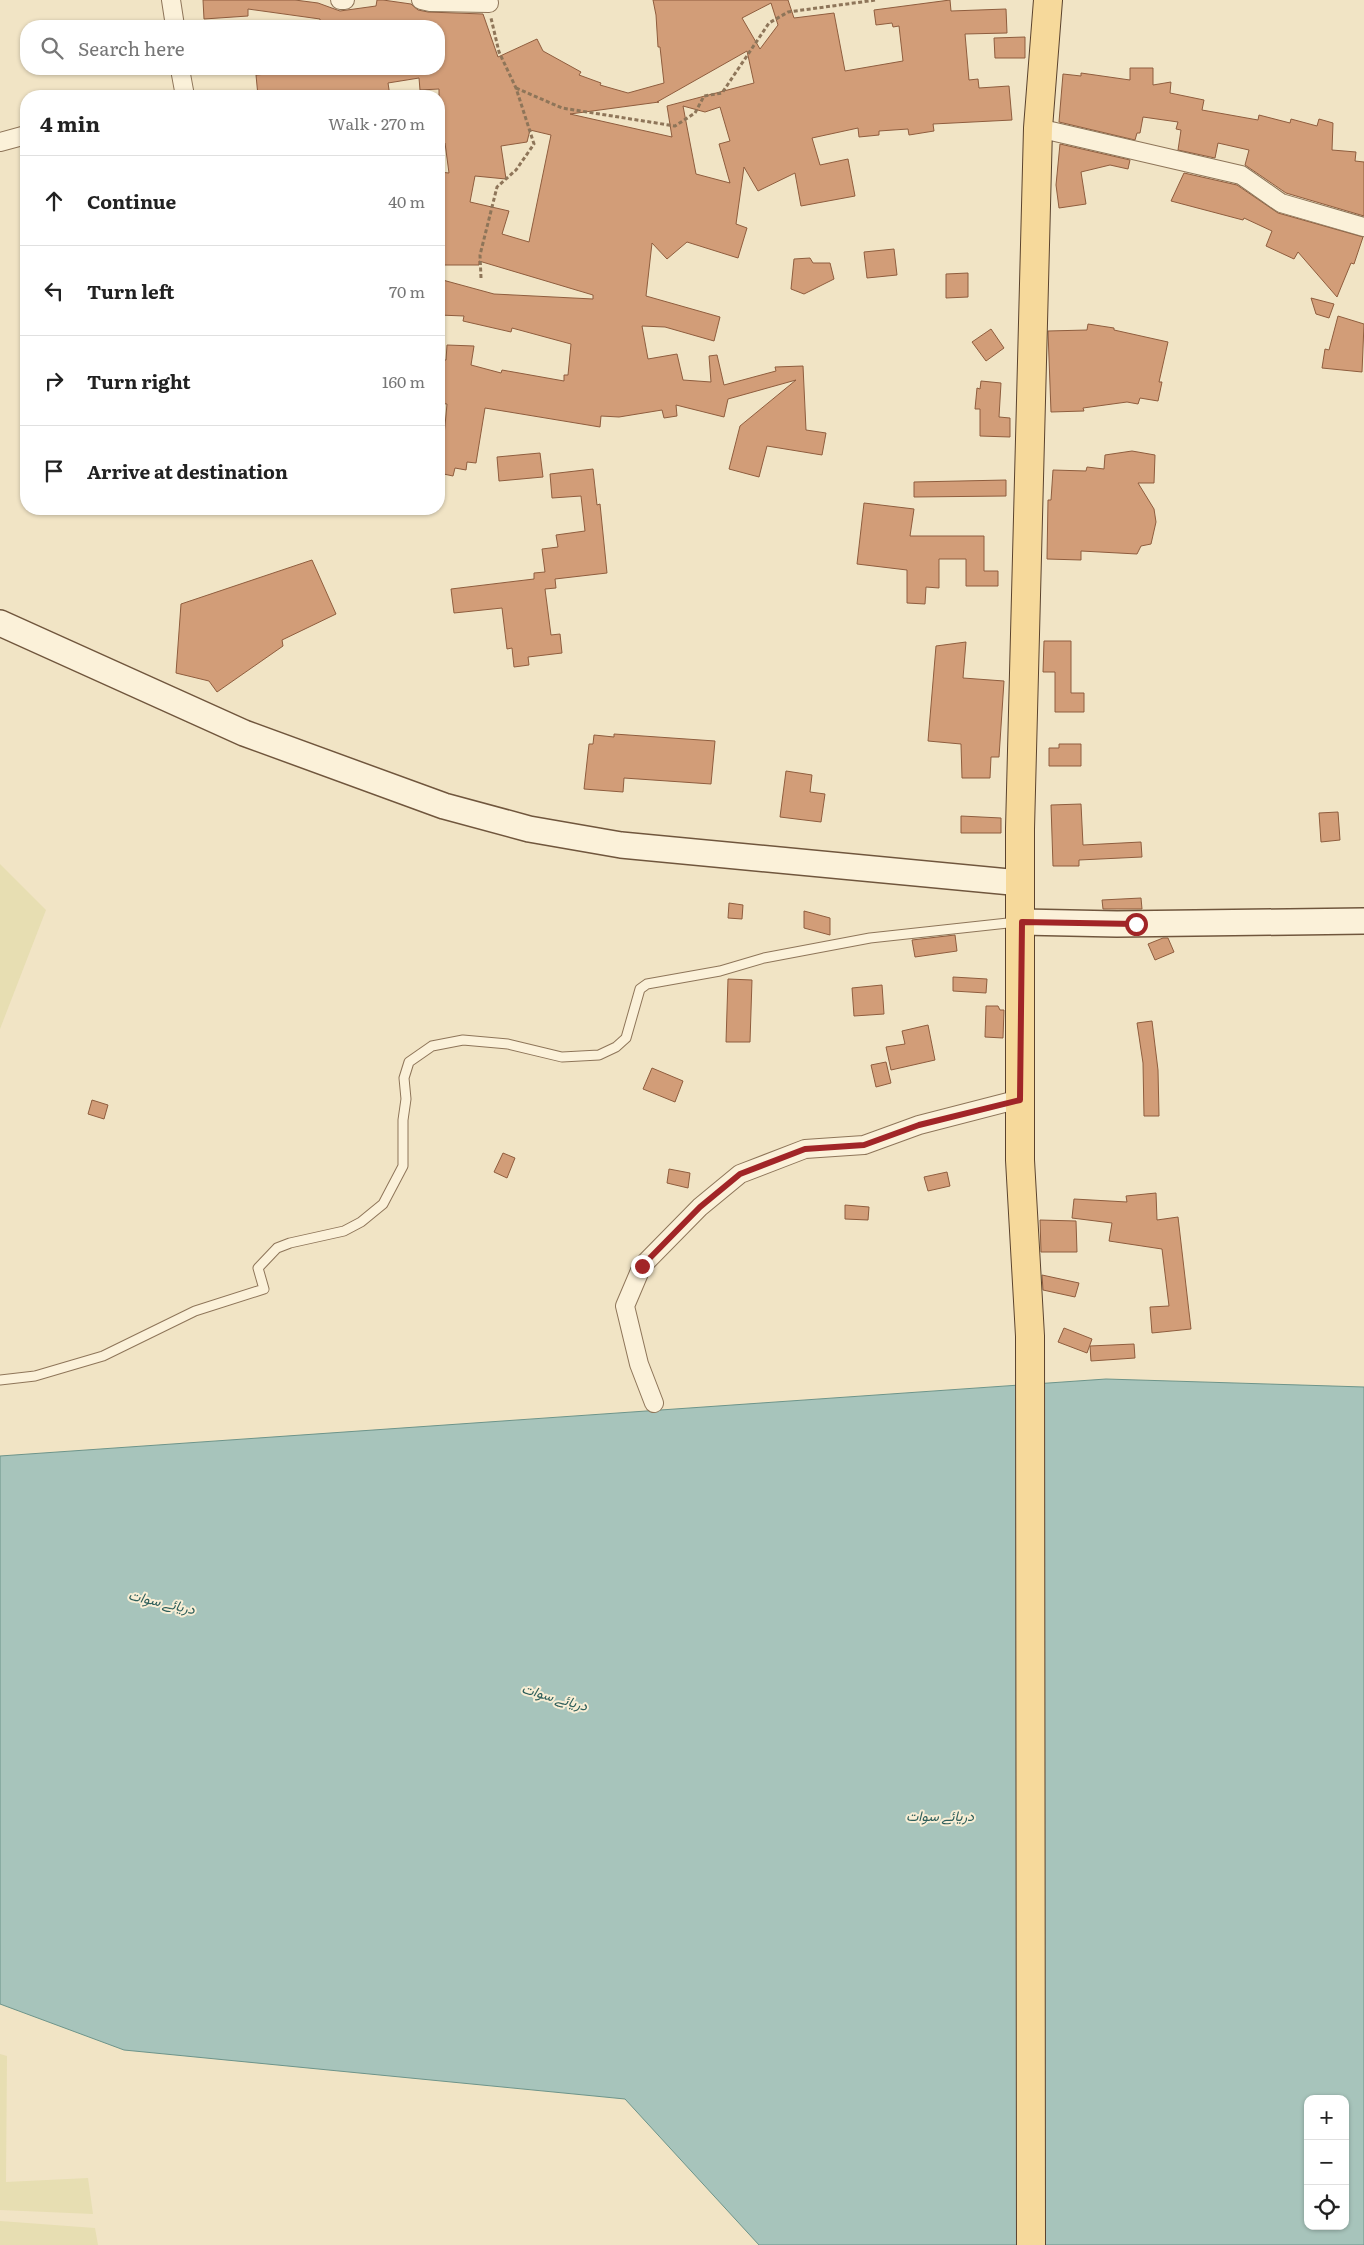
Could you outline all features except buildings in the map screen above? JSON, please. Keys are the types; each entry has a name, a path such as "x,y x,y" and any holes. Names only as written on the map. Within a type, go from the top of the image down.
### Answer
{"main road":[{"path":"1031,2245 1030,1336 1020,1160 1021,789 1038,128 1048,0"},
{"path":"0,623 244,733 444,806 529,829 621,845 1021,882"},
{"path":"1022,922 1126,924 1364,921"}],"street":[{"path":"172,0 174,20"},
{"path":"340,0 345,0"},
{"path":"421,0 430,2 489,3"},
{"path":"181,75 184,90"},
{"path":"1038,128 1241,175 1280,203 1364,227"},
{"path":"0,142 20,136"},
{"path":"654,1404 639,1364 625,1306 642,1266 700,1207 740,1174 805,1149 864,1145 919,1125 1020,1100"}],"lane":[{"path":"0,1380 35,1376 103,1356 195,1310 264,1289 258,1268 277,1248 290,1243 344,1231 361,1222 383,1204 403,1166 403,1120 406,1099 404,1078 409,1062 432,1046 464,1040 508,1044 562,1057 599,1055 616,1047 626,1038 640,989 647,984 720,971 764,958 870,938 1022,922"}],"path":[{"path":"516,88 562,108 676,126 695,113 704,96 722,93 768,23 788,12 876,0"},
{"path":"481,278 480,255 498,187 516,170 534,144 516,88 499,52 489,3"}],"shaded area":[{"path":"0,864 46,910 0,1029"},
{"path":"0,2054 7,2056 6,2182 88,2178 93,2214 0,2210"},
{"path":"0,2221 95,2228 98,2245 0,2245"}],"water":[{"name":"دریائے سوات","path":"1106,1379 1364,1387 1364,2245 759,2245 625,2099 124,2050 0,2004 0,1456"}],"route":[{"path":"642,1266 700,1207 740,1174 805,1149 864,1145 919,1125 1020,1100 1022,922 1136,924"}]}
